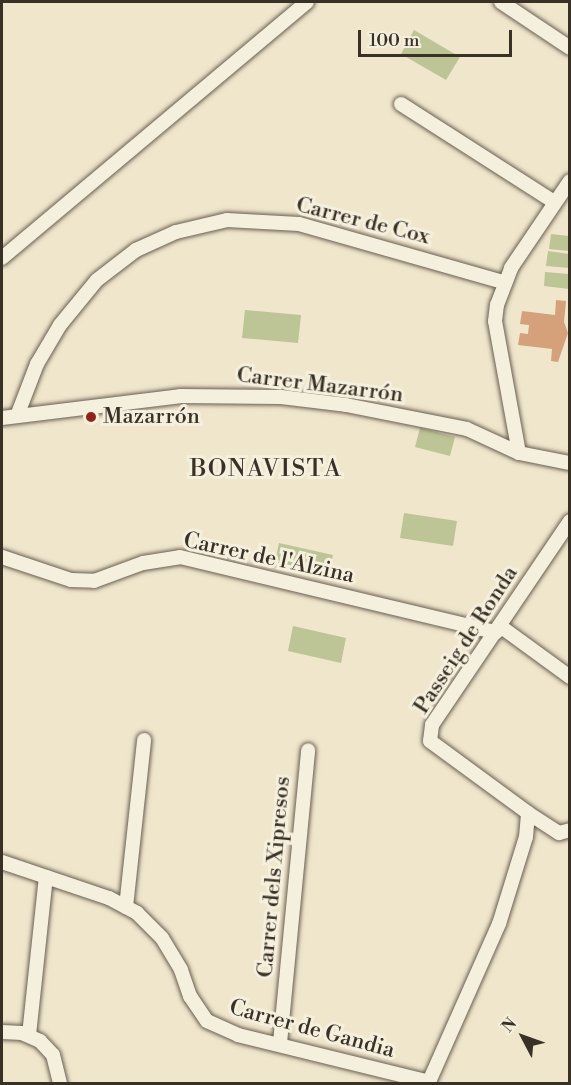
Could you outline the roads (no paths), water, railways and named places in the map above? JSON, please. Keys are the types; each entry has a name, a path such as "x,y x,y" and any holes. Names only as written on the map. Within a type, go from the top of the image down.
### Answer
{"street":[{"path":"2,258 307,2"},
{"path":"501,2 570,48"},
{"path":"401,104 554,202"},
{"path":"570,181 503,282 495,321 519,453 570,463"},
{"name":"Carrer de Cox","path":"17,416 43,355 60,325 97,280 136,250 176,232 227,220 299,224 503,282"},
{"name":"Carrer Mazarrón","path":"2,418 180,396 280,397 346,405 467,429 519,453"},
{"name":"Passeig de Ronda","path":"528,813 430,741 432,725 570,521"},
{"name":"Carrer de l'Alzina","path":"2,557 71,580 94,581 143,563 180,556 498,629 570,677"},
{"path":"126,907 144,740"},
{"name":"Carrer dels Xipresos","path":"280,1042 308,750"},
{"path":"429,1083 499,924 526,837 528,813 559,833 570,830"},
{"name":"Carrer de Gandia","path":"2,862 126,907 162,938 182,970 190,996 207,1021 238,1035 280,1042 429,1083"},
{"path":"29,1035 46,877"},
{"path":"2,1032 29,1035 53,1055 60,1083"}],"place":[{"name":"Mazarrón","path":"91,417"}],"district":[{"name":"BONAVISTA","path":"266,470"}]}
